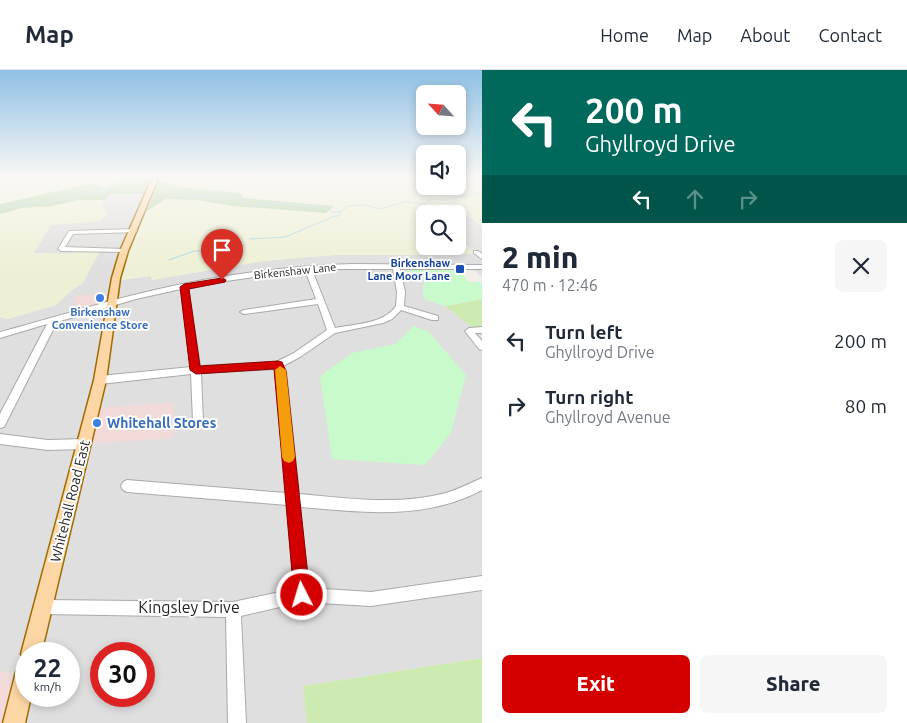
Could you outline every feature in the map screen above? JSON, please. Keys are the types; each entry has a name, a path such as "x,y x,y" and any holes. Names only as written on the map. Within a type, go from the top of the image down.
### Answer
{"main road":[{"name":"Whitehall Road East","path":"34,642 100,380 111,317 110,304 124,251 144,206"},
{"path":"14,723 18,707"}],"street":[{"path":"124,251 61,249 71,232 134,231"},
{"path":"476,252 482,257"},
{"name":"Birkenshaw Lane","path":"0,335 110,304 184,287 308,268 352,266 482,267"},
{"path":"100,380 196,370 278,365 297,355 332,331 378,322 393,315 400,307 401,299 396,267"},
{"path":"308,268 332,331"},
{"path":"184,287 196,370 198,420"},
{"path":"244,312 319,301"},
{"path":"400,307 434,318"},
{"path":"0,424 53,321"},
{"path":"482,330 469,331 482,347"},
{"path":"278,365 281,371 302,595"},
{"path":"0,438 48,445 84,444"},
{"path":"127,486 378,507 412,506 463,495 482,484"},
{"name":"Kingsley Drive","path":"44,607 233,610 302,595 372,599 482,583"},
{"path":"233,610 238,723"}],"shaded area":[{"path":"101,206 149,206 128,254 122,280 151,276 152,280 263,261 334,255 466,255 474,253 466,245 466,216 469,216 482,227 482,278 472,267 401,267 425,280 423,289 424,299 445,306 477,330 482,330 482,658 303,686 308,723 8,723 12,675 0,671 0,317 7,319 56,305 72,290 83,283 71,254 34,253 51,225 100,221"},
{"path":"106,293 108,303 79,311 74,300 75,296"},
{"path":"174,403 173,438 84,444 94,408"},
{"path":"0,671 12,674 8,723 0,723"}],"green space":[{"path":"0,206 44,206 22,208 0,214"},
{"path":"102,206 107,212 100,221 51,225 34,253 71,254 74,250 100,251 83,283 72,290 56,305 7,319 0,317 0,214 21,208"},
{"path":"154,206 416,206 416,255 334,255 263,261 152,280 151,276 121,280 128,254 147,211"},
{"path":"239,206 333,206 326,213"},
{"path":"466,206 482,206 482,227 469,216 466,216"},
{"path":"466,245 475,253 466,254"},
{"path":"400,267 457,268 469,282 482,282 482,299 445,306 424,299 423,289 425,280"},
{"path":"482,299 482,330 477,331 445,306"},
{"path":"414,326 429,332 466,375 451,433 425,465 332,459 320,376 352,353 395,344"},
{"path":"482,658 482,723 307,723 303,686"}],"waterway":[{"path":"0,209 11,206"},
{"path":"310,206 340,212"},
{"path":"340,212 347,206"},
{"path":"370,206 379,209 388,206"},
{"path":"250,239 285,237 335,216 340,216 340,212"},
{"path":"169,260 194,251 211,251 244,245"}],"slow traffic":[{"path":"280,370 289,457"}],"place":[{"name":"Birkenshaw Lane Moor Lane","path":"460,269"},
{"name":"Birkenshaw Convenience Store","path":"100,298"},
{"name":"Whitehall Stores","path":"97,423"}],"route":[{"path":"222,280 184,287 196,370 278,365 281,371 302,595"}]}
